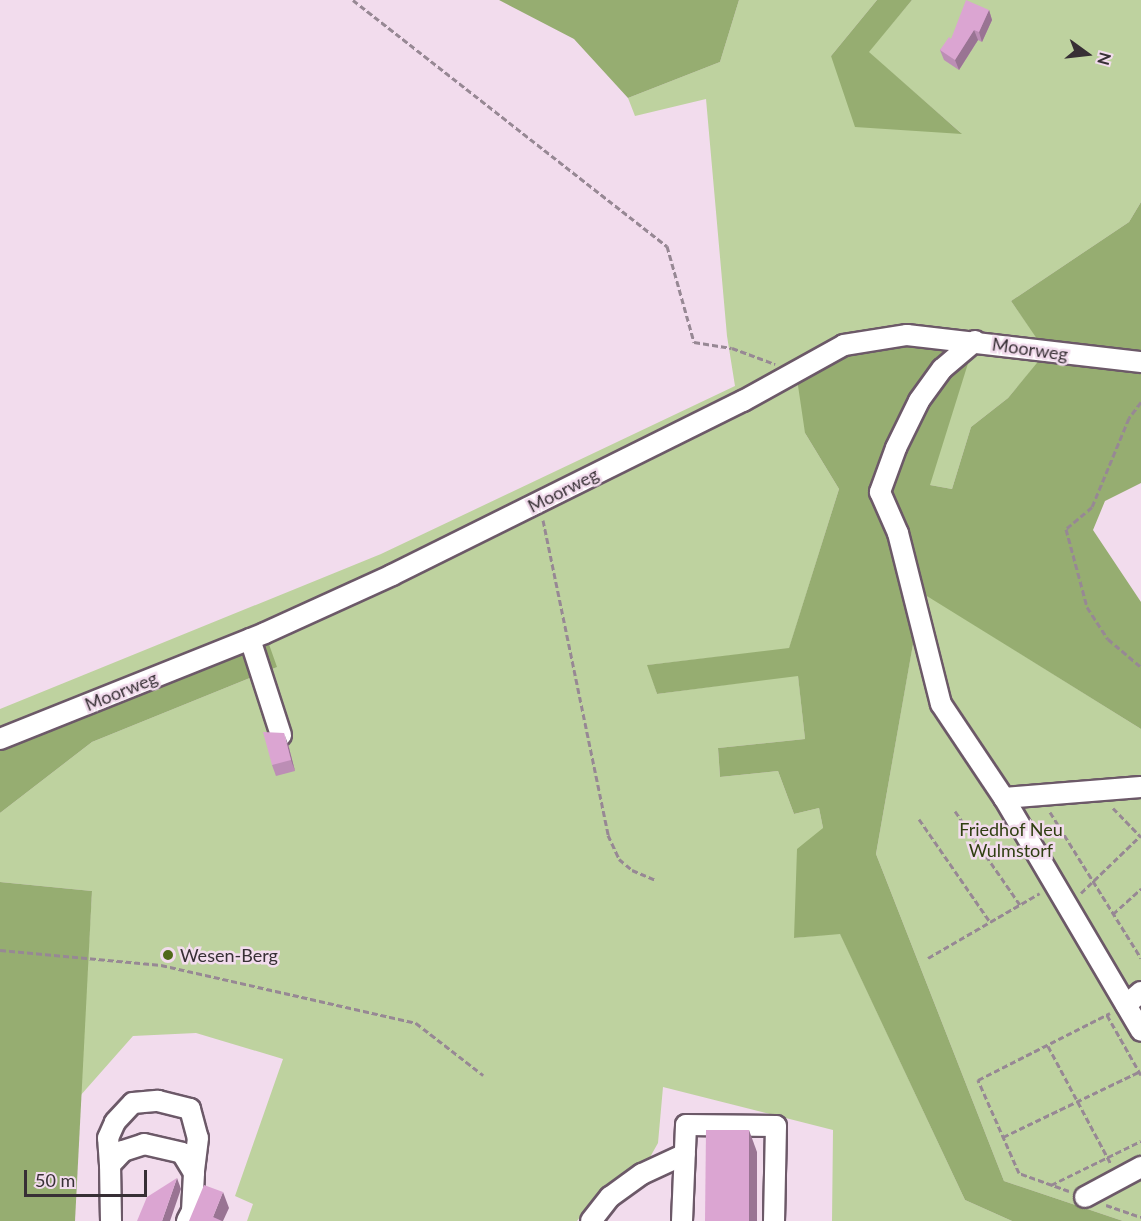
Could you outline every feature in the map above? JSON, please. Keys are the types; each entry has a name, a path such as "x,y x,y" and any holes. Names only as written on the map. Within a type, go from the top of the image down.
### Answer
{"street":[{"name":"Moorweg","path":"0,739 250,639 539,503 796,372 844,345 907,335 975,341 1141,362"},
{"path":"975,341 942,369 919,400 880,492 898,533 941,704 1004,798 1141,1031"},
{"path":"250,639 281,735"},
{"path":"1004,798 1141,787"},
{"path":"1126,1005 1141,992"},
{"path":"111,1221 108,1138 115,1122 132,1103 158,1101 190,1109 198,1137 192,1211 186,1221"},
{"path":"682,1221 686,1125 776,1126 774,1221"},
{"path":"110,1166 123,1151 144,1143 182,1153 194,1173"},
{"path":"591,1221 610,1197 642,1174 685,1154"},
{"path":"1085,1197 1141,1167"}],"path":[{"path":"353,0 667,246 694,342 732,348 796,372"},
{"path":"1141,402 1125,428 1092,507 1066,529 1087,607 1108,639 1141,667"},
{"path":"539,503 558,579 608,835 619,859 632,870 656,880"},
{"path":"1067,905 1141,837 1097,790"},
{"path":"1039,795 1141,958"},
{"path":"955,811 1020,905"},
{"path":"919,819 990,922"},
{"path":"928,957 1055,884"},
{"path":"1113,914 1141,889"},
{"path":"0,950 161,965 416,1023 483,1075"},
{"path":"1126,1005 978,1080 1019,1173 1141,1217"},
{"path":"1003,1137 1140,1072 1107,1015"},
{"path":"1048,1046 1120,1178"},
{"path":"1051,1185 1141,1141"}],"green space":[{"path":"499,0 739,0 720,62 628,98 574,39"},
{"path":"739,0 877,0 831,56 961,133 868,52 912,0 1141,0 1141,202 1129,222 1011,301 1047,352 1008,398 971,427 952,489 930,485 805,433 839,489 789,649 648,665 657,694 798,675 805,739 718,748 720,777 778,771 794,814 819,808 823,828 794,938 840,933 965,1200 1012,1221 832,1221 833,1130 663,1087 658,1143 649,1159 603,1188 577,1221 247,1221 253,1204 235,1196 283,1059 196,1033 133,1036 80,1096 92,891 0,882 0,813 92,742 277,667 0,739 0,709 381,554 735,386 727,336 706,99 635,116 628,98 720,62"},
{"path":"877,0 912,0 869,52 962,134 855,127 831,56"},
{"path":"1141,202 1141,483 1105,501 1093,530 1141,602 1141,729 922,593 876,854 1004,1181 1123,1221 1012,1221 965,1200 840,934 794,938 797,849 823,828 819,808 794,814 778,771 720,777 718,748 805,739 798,676 657,694 647,665 789,648 839,489 805,433 796,372 844,345 975,341 930,485 952,489 971,427 1008,398 1046,352 1011,301 1129,222"},
{"name":"Friedhof Neu Wulmstorf","path":"922,592 1141,729 1141,1221 1123,1221 1004,1181 876,854"},
{"path":"265,633 277,667 92,742 0,813 0,739"},
{"path":"0,882 92,891 75,1221 0,1221"}],"building":[{"path":"966,0 989,10 979,32 974,30 955,60 940,50 949,37 951,39"},
{"path":"263,732 284,733 291,760 272,765"},
{"path":"706,1130 749,1130 749,1221 705,1221"},
{"path":"177,1178 162,1221 137,1221 147,1197"},
{"path":"204,1185 223,1192 213,1217 222,1221 189,1221"}],"place":[{"name":"Wesen-Berg","path":"168,955"}]}
